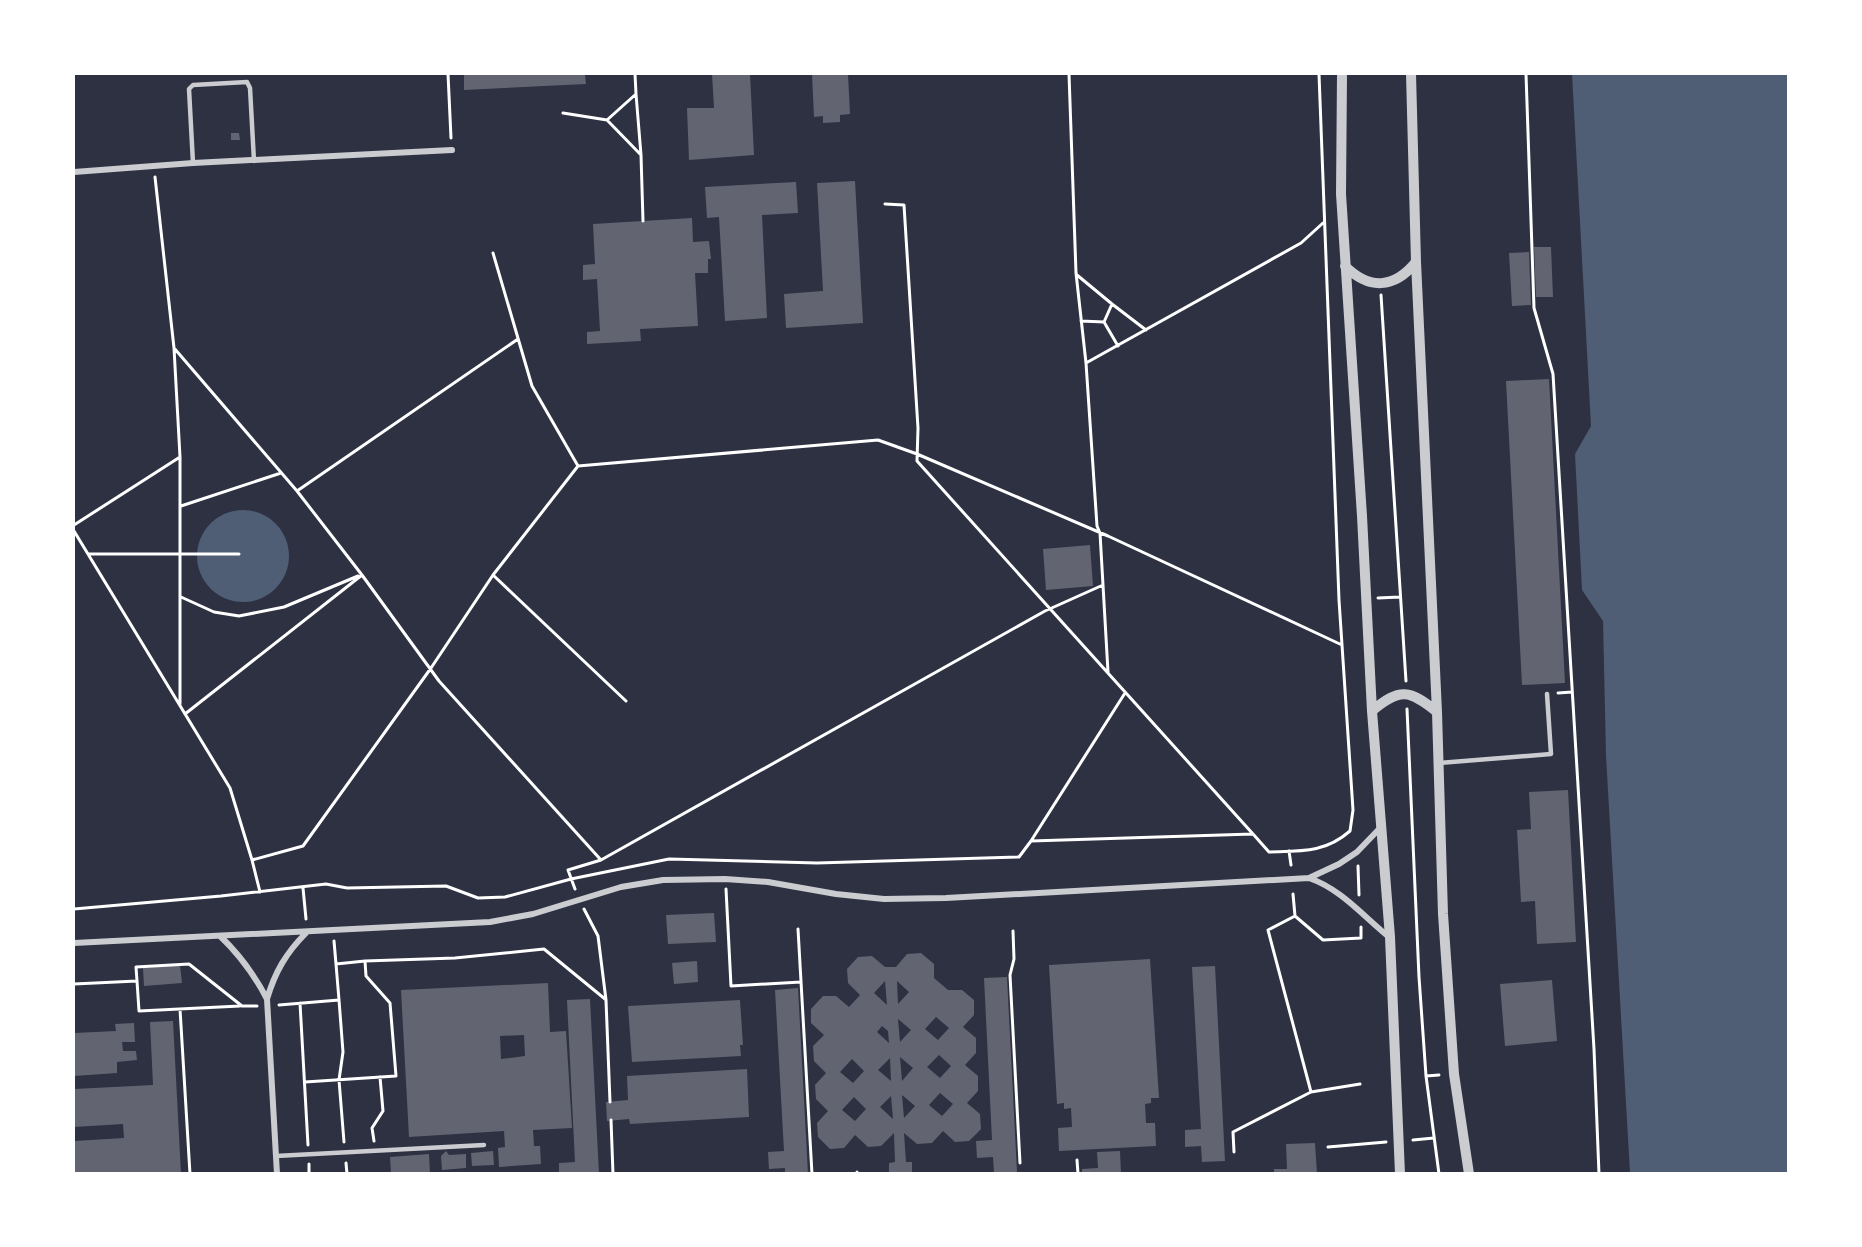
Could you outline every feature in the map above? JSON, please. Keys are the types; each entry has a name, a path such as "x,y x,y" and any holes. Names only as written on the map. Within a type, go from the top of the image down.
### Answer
{"street":[{"path":"1342,74 1341,194 1372,711 1389,937 1400,1173"},
{"path":"1411,74 1416,262 1437,712 1443,914 1454,1074 1469,1173"},
{"path":"74,172 193,163 452,150"},
{"path":"1345,266 1355,276 1380,284 1396,281 1416,262"},
{"path":"1372,711 1384,701 1406,693 1416,696 1437,712"},
{"path":"1309,878 1339,864 1357,852 1382,826"},
{"path":"74,944 490,922 533,914 621,887 663,880 725,879 768,882 836,894 884,899 946,898 1309,878 1322,882 1339,893 1389,937"},
{"path":"277,1173 267,1002 273,979 282,962 293,946 307,933"},
{"path":"220,936 239,954 254,975 267,1002"}],"lane":[{"path":"193,163 190,87 247,82 250,88 254,161"},
{"path":"1439,763 1551,754 1547,694"},
{"path":"276,1156 484,1145"}],"path":[{"path":"447,74 452,150"},
{"path":"635,74 643,221"},
{"path":"1069,74 1076,273 1086,363 1097,526 1100,533 1108,674"},
{"path":"1290,864 1289,851 1325,848 1339,841 1350,831 1353,810 1342,645 1319,74"},
{"path":"1526,74 1534,308 1553,374 1599,1173"},
{"path":"607,120 636,94"},
{"path":"563,113 607,120 641,155"},
{"path":"154,166 174,348 180,457 180,706"},
{"path":"885,204 904,205 917,416 917,461 1253,834"},
{"path":"1086,363 1301,243 1324,222"},
{"path":"493,253 532,386 578,466"},
{"path":"1076,273 1146,330"},
{"path":"1104,322 1112,304"},
{"path":"1082,321 1104,322"},
{"path":"1104,322 1119,346"},
{"path":"297,491 518,339"},
{"path":"174,348 297,491 363,575 439,681 602,860"},
{"path":"252,860 303,846 431,668 493,575 578,466 878,440 917,454 1100,533 1342,645"},
{"path":"74,525 180,457"},
{"path":"181,506 282,473"},
{"path":"74,531 230,788 260,892"},
{"path":"88,554 239,554"},
{"path":"181,597 214,612 238,616 284,607 363,575"},
{"path":"185,714 363,575"},
{"path":"493,575 626,700"},
{"path":"610,1102 606,1000 598,936 579,899 568,870 602,860 1049,609 1103,585"},
{"path":"1367,598 1400,597"},
{"path":"1031,840 1126,692"},
{"path":"1357,852 1359,900"},
{"path":"725,879 731,986 801,982"},
{"path":"303,888 307,933"},
{"path":"1293,894 1295,916 1323,940 1361,938 1361,926"},
{"path":"1295,916 1268,930 1311,1092"},
{"path":"798,929 812,1173"},
{"path":"1012,931 1014,959 1010,975 1020,1163"},
{"path":"333,932 343,1052 339,1080 347,1173"},
{"path":"336,964 455,958 544,949 606,1000"},
{"path":"305,1082 396,1076 390,1003 366,976 365,961"},
{"path":"242,1006 189,964 136,967 139,1011 242,1006 267,1002 300,1003 339,1000"},
{"path":"74,984 137,981"},
{"path":"300,1003 309,1173"},
{"path":"180,1009 190,1173"},
{"path":"1426,1076 1439,1173"},
{"path":"375,1151 372,1128 383,1111 380,1077"},
{"path":"1234,1152 1233,1132 1311,1092 1360,1084"},
{"path":"611,1120 613,1173"},
{"path":"1328,1147 1434,1138"},
{"path":"1077,1160 1078,1173"}],"water":[{"path":"1572,74 1788,74 1788,1173 1630,1173 1606,756 1603,621 1582,590 1575,454 1591,426"},
{"path":"243,510 260,514 275,524 285,539 289,556 285,573 275,588 260,598 243,602 226,598 211,588 201,573 197,556 201,539 211,524 226,514"}],"building":[{"path":"464,74 585,74 586,84 464,90"},
{"path":"712,74 750,74 754,155 689,160 687,108 714,108"},
{"path":"812,74 848,74 850,114 840,115 840,122 823,123 823,116 814,117"},
{"path":"231,133 239,133 240,140 231,140"},
{"path":"855,181 863,323 786,328 784,294 823,291 817,183"},
{"path":"796,182 798,213 762,215 767,318 725,321 719,217 707,218 705,187"},
{"path":"692,218 693,242 709,241 711,259 708,259 708,273 695,273 698,326 640,329 641,341 587,344 587,332 600,331 597,279 583,280 583,265 595,264 593,224"},
{"path":"1534,247 1551,247 1553,297 1536,297"},
{"path":"1529,252 1531,305 1512,306 1509,253"},
{"path":"1549,379 1565,683 1522,685 1506,381"},
{"path":"1090,545 1093,586 1046,590 1043,549"},
{"path":"1568,790 1576,942 1537,944 1535,901 1521,902 1517,830 1531,829 1529,792"},
{"path":"714,913 716,942 668,944 666,915"},
{"path":"921,953 934,964 934,978 948,990 962,990 974,1000 974,1015 963,1027 976,1038 976,1053 965,1065 978,1076 978,1091 967,1103 980,1114 981,1129 969,1141 955,1142 943,1131 932,1143 917,1144 904,1133 906,1162 912,1162 912,1174 889,1174 889,1163 895,1162 894,1133 881,1146 868,1147 855,1135 844,1148 830,1149 818,1137 817,1123 828,1111 816,1099 815,1085 826,1073 814,1061 813,1046 824,1035 811,1023 811,1009 823,996 836,996 849,1007 860,995 848,983 847,969 858,957 872,956 885,967 896,967 907,954","holes":["885,981 887,1005 874,993","897,981 909,992 898,1004","936,1017 949,1028 938,1040 925,1029","898,1019 911,1030 900,1042","882,1026 888,1031 889,1043 877,1032","939,1055 951,1066 940,1078 927,1067","900,1057 913,1068 902,1081","890,1058 891,1081 878,1070","852,1059 864,1071 853,1083 840,1072","940,1093 953,1104 942,1116 929,1105","902,1095 915,1106 904,1118","891,1096 893,1119 880,1107","854,1097 866,1109 855,1121 842,1110"]},
{"path":"1150,959 1159,1098 1151,1098 1151,1103 1145,1104 1146,1123 1155,1123 1156,1146 1059,1151 1058,1128 1072,1127 1071,1108 1064,1109 1064,1103 1057,1104 1049,965"},
{"path":"697,961 698,982 674,984 672,963"},
{"path":"180,965 182,983 144,986 143,968"},
{"path":"1215,966 1225,1161 1202,1162 1201,1146 1185,1147 1185,1130 1201,1129 1192,967"},
{"path":"1007,977 1017,1172 994,1173 993,1157 977,1158 976,1141 992,1140 984,978"},
{"path":"1552,980 1557,1041 1505,1046 1500,984"},
{"path":"548,983 550,1032 566,1031 572,1128 533,1130 534,1146 540,1146 541,1164 499,1167 498,1148 505,1147 504,1131 409,1137 401,990","holes":["524,1035 525,1056 501,1059 500,1036"]},
{"path":"798,988 808,1174 785,1174 785,1168 769,1169 768,1152 784,1151 775,990"},
{"path":"590,999 599,1174 559,1174 559,1163 575,1162 567,1000"},
{"path":"740,1000 743,1045 740,1045 741,1056 632,1062 628,1006"},
{"path":"173,1021 181,1174 74,1174 74,1141 124,1138 123,1124 74,1127 74,1089 153,1085 150,1022"},
{"path":"134,1023 135,1042 122,1042 123,1051 136,1051 137,1060 117,1062 117,1073 74,1076 74,1033 116,1031 115,1024"},
{"path":"747,1069 749,1117 630,1124 629,1119 607,1121 606,1102 628,1100 627,1076"},
{"path":"1315,1143 1317,1174 1274,1174 1274,1169 1287,1169 1286,1144"},
{"path":"446,1151 449,1155 466,1154 466,1168 442,1170 441,1156"},
{"path":"493,1151 494,1165 472,1166 471,1153"},
{"path":"1120,1151 1121,1174 1082,1174 1082,1169 1098,1168 1097,1152"},
{"path":"429,1154 430,1174 391,1174 390,1157"}]}
